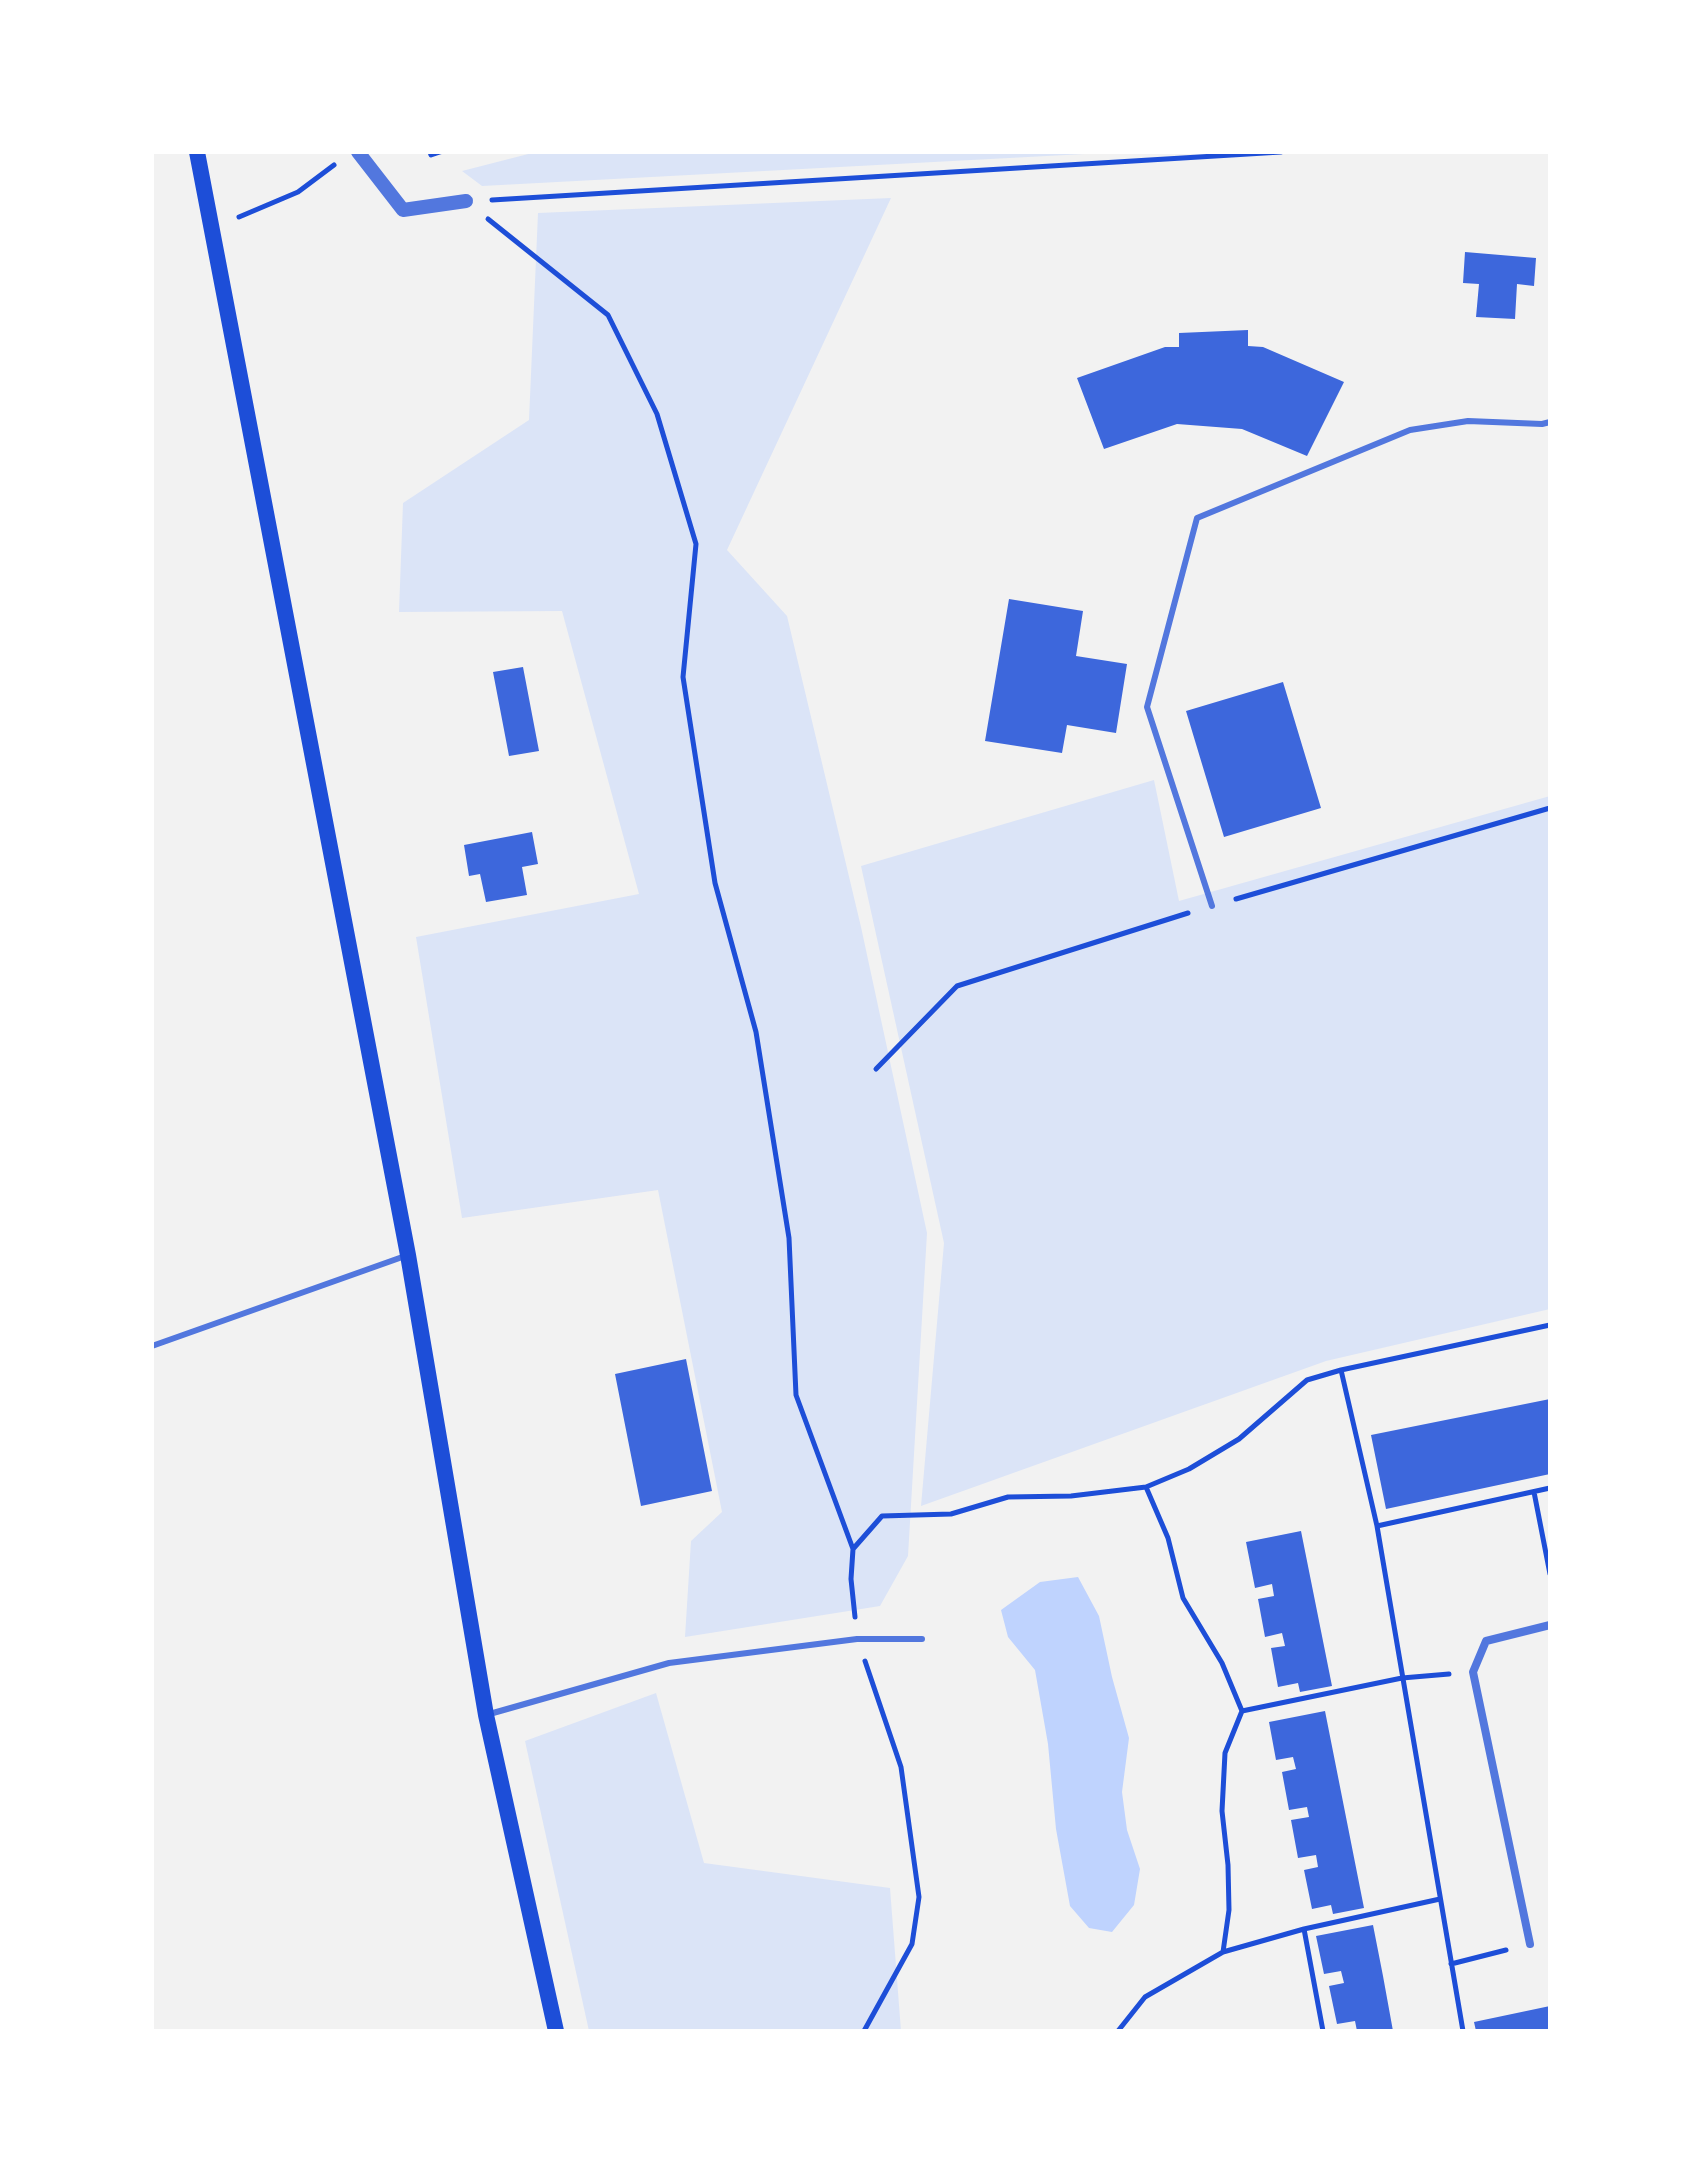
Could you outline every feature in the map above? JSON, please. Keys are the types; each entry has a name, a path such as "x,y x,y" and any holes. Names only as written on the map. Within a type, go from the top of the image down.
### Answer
{"main road":[{"path":"197,152 408,1255 486,1715 556,2031"}],"street":[{"path":"358,152 403,210 466,201"},
{"path":"1530,1944 1473,1672 1486,1641 1550,1625"}],"lane":[{"path":"1212,906 1147,707 1197,518 1410,430 1468,421 1550,422"},
{"path":"152,1346 408,1255"},
{"path":"486,1715 669,1663 857,1639 922,1639"}],"path":[{"path":"430,152 431,155 440,152"},
{"path":"466,201 1281,152"},
{"path":"212,228 298,192 341,160"},
{"path":"466,201 608,315 657,414 696,544 683,677 715,883 756,1032 789,1238 796,1395 853,1549 851,1579 857,1639 901,1767 919,1897 912,1944 864,2031"},
{"path":"853,1549 882,1516 951,1514 1008,1497 1071,1496 1146,1487 1189,1469 1239,1439 1307,1380 1550,1325"},
{"path":"1341,1370 1377,1526 1463,2031"},
{"path":"1146,1487 1168,1538 1183,1598 1222,1663 1242,1711 1225,1753 1222,1811 1229,1910 1223,1952"},
{"path":"1377,1526 1550,1488"},
{"path":"1534,1492 1550,1574"},
{"path":"1242,1711 1402,1678 1473,1672"},
{"path":"1118,2031 1145,1997 1223,1952 1304,1929 1440,1899"},
{"path":"1304,1929 1323,2031"},
{"path":"1451,1964 1530,1944"}],"shaded area":[{"path":"536,152 1122,152 482,186 462,171"},
{"path":"891,198 727,550 787,616 861,927 927,1233 908,1556 880,1606 685,1637 691,1541 722,1512 658,1190 462,1218 416,937 639,894 562,611 399,612 403,503 529,420 538,213"},
{"path":"1154,780 1179,901 1550,796 1550,1309 1326,1361 921,1506 944,1243 861,866"},
{"path":"656,1693 704,1863 890,1888 901,2031 589,2031 525,1741"}],"water":[{"path":"1078,1577 1099,1616 1129,1738 1122,1792 1127,1830 1140,1869 1134,1905 1112,1932 1089,1928 1070,1906 1056,1829 1048,1744 1035,1670 1008,1637 1001,1610 1040,1582"}],"building":[{"path":"1465,252 1536,258 1534,286 1517,284 1515,319 1476,317 1479,284 1463,283"},
{"path":"1248,330 1248,346 1263,347 1344,382 1307,456 1242,429 1177,424 1104,449 1077,378 1165,347 1179,347 1179,333"},
{"path":"1009,599 1083,611 1076,656 1127,664 1116,733 1067,725 1062,753 985,741"},
{"path":"523,667 539,751 509,756 493,672"},
{"path":"1283,682 1321,808 1224,837 1186,711"},
{"path":"532,832 538,864 522,867 527,895 486,902 480,874 469,876 464,845"},
{"path":"686,1359 712,1491 641,1506 615,1374"},
{"path":"1550,1399 1550,1474 1386,1509 1371,1435"},
{"path":"1301,1531 1332,1686 1300,1692 1298,1683 1278,1687 1271,1648 1285,1646 1282,1633 1265,1637 1258,1599 1274,1596 1272,1584 1255,1588 1246,1542"},
{"path":"1325,1711 1364,1908 1333,1914 1331,1905 1312,1909 1304,1870 1318,1867 1316,1855 1298,1858 1291,1820 1309,1817 1307,1807 1289,1810 1282,1772 1296,1769 1293,1757 1276,1760 1269,1722"},
{"path":"1373,1925 1393,2031 1357,2031 1355,2021 1337,2024 1329,1986 1344,1983 1341,1971 1324,1974 1316,1936"},
{"path":"1550,2006 1550,2031 1476,2031 1474,2022"}]}
